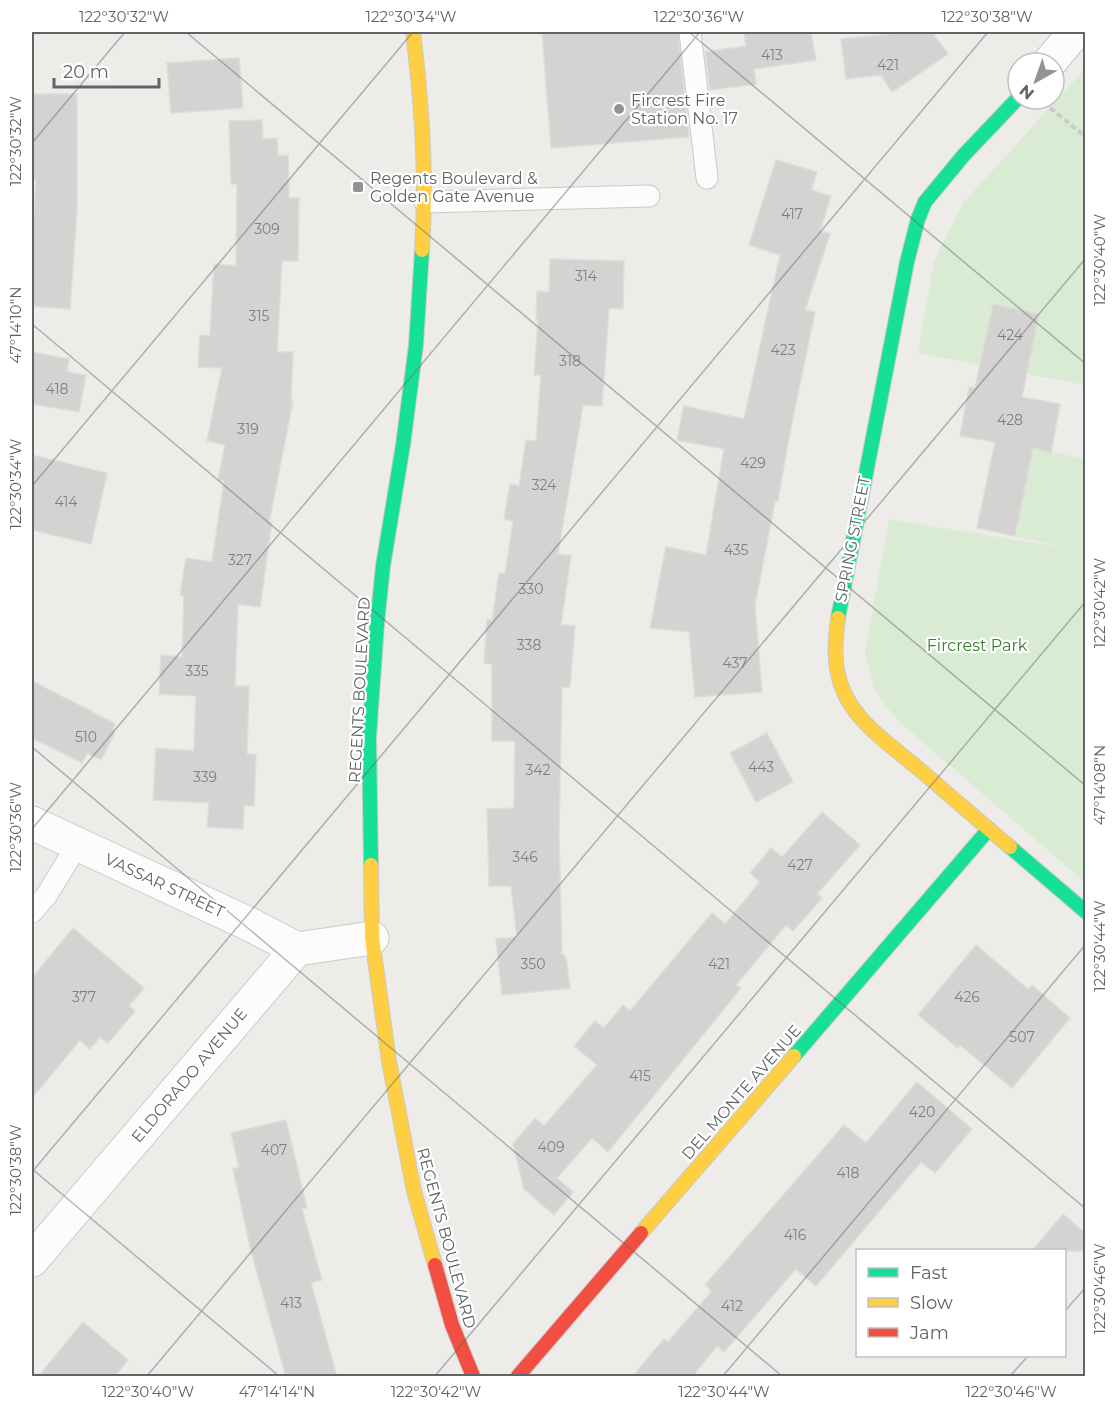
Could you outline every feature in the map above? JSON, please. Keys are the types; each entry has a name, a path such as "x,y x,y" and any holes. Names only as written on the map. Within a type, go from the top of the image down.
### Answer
{"street":[{"name":"REGENTS BOULEVARD","path":"413,32 420,90 425,202 416,345 376,624 369,738 372,938 389,1061 414,1191 452,1325 473,1377"},
{"path":"1058,51 1075,32"},
{"name":"SPRING STREET","path":"1006,111 963,156 925,202 918,219 907,262 841,594 836,650 838,674 843,692 855,710 878,734 1086,912"},
{"name":"VASSAR STREET","path":"32,823 249,924 297,949"},
{"name":"DEL MONTE AVENUE","path":"518,1377 989,829"},
{"path":"297,949 372,938"},
{"name":"ELDORADO AVENUE","path":"32,1260 297,949"}],"lane":[{"path":"690,32 707,178"},
{"path":"425,202 649,196"},
{"path":"32,912 46,896 78,844"}],"path":[{"path":"1053,111 1086,137"}],"green space":[{"path":"1085,69 1085,385 918,353 934,261 963,203 1047,111 1066,111 1066,90"},
{"name":"Fircrest Park","path":"1033,448 1085,459 1085,882 897,720 875,691 865,652 889,519 1065,548 1015,536"}],"building":[{"name":"Fircrest Fire Station No. 17","path":"542,32 678,32 689,137 551,148"},
{"path":"744,32 811,32 816,60 754,69 756,84 710,90 705,52 746,46"},
{"path":"932,32 948,54 892,92 881,75 846,79 841,39"},
{"path":"239,58 243,108 171,113 167,63"},
{"path":"32,94 77,94 77,209 70,309 32,306 32,241 36,180 32,180"},
{"path":"262,120 263,139 277,138 278,156 288,155 289,198 299,198 298,261 282,261 277,352 293,352 291,401 293,401 269,522 272,522 260,607 238,604 235,686 249,686 247,754 256,755 254,806 244,805 243,829 207,827 209,803 153,800 156,748 194,751 196,696 159,694 161,655 182,657 184,596 180,595 186,558 212,562 224,481 218,480 225,445 207,441 222,368 198,367 200,335 210,336 214,264 236,266 237,184 231,184 229,121"},
{"path":"776,160 817,172 811,190 831,196 820,231 830,234 805,310 815,312 755,605 762,692 695,697 689,632 650,628 666,547 706,555 724,449 677,440 684,406 744,419 780,255 749,245"},
{"path":"550,259 624,261 623,309 609,308 602,406 583,405 558,554 571,556 561,625 575,626 570,687 562,687 559,834 562,952 560,952 566,957 570,988 502,995 496,939 517,937 511,886 489,886 487,809 514,808 515,741 492,741 492,664 484,663 487,619 492,620 499,573 505,574 513,521 504,519 510,484 519,486 526,440 536,441 541,375 534,375 538,320 536,320 537,291 549,292"},
{"path":"993,304 1039,314 1022,397 1060,404 1051,453 1033,448 1015,536 977,528 995,442 960,436 969,387 975,388"},
{"path":"32,352 69,359 67,372 86,375 79,412 32,404"},
{"path":"32,455 107,473 91,544 32,530"},
{"path":"32,681 114,723 114,734 101,760 87,753 82,763 32,738"},
{"path":"767,733 793,782 756,802 730,753"},
{"path":"822,812 860,845 817,894 822,898 793,931 786,925 736,985 741,988 608,1152 592,1138 557,1178 573,1192 554,1215 524,1189 513,1144 535,1118 544,1126 597,1065 574,1046 595,1021 604,1028 623,1005 630,1011 712,913 725,924 760,882 750,873 771,848 782,857"},
{"path":"73,928 144,988 129,1006 135,1011 108,1043 100,1037 90,1049 80,1040 32,1098 32,978"},
{"path":"976,945 1028,989 1032,985 1070,1018 1012,1088 960,1045 958,1048 918,1015"},
{"path":"917,1082 972,1129 935,1173 921,1162 816,1286 796,1269 724,1352 717,1346 692,1377 632,1377 664,1339 668,1342 712,1291 705,1285 844,1125 866,1143"},
{"path":"286,1120 307,1208 302,1209 322,1280 311,1283 337,1377 286,1377 251,1251 233,1169 239,1167 231,1133"},
{"path":"1063,1214 1086,1234 1086,1251 1034,1249"},
{"path":"83,1322 128,1360 114,1377 38,1377"}],"traffic: fast":[{"path":"838,618 907,262 918,219 925,202 963,156 1006,111"},
{"path":"371,865 369,738 377,624 383,566 403,445 416,345 422,250"},
{"path":"794,1056 989,829"},
{"path":"1010,847 1086,912"}],"traffic: slow":[{"path":"413,32 423,141 422,250"},
{"path":"838,618 836,663 843,690 857,713 876,734 1010,847"},
{"path":"371,865 372,938 389,1061 414,1191 435,1265"},
{"path":"641,1233 794,1056"}],"traffic: jam":[{"path":"518,1376 641,1233"},
{"path":"435,1265 452,1325 473,1376"}],"place":[{"name":"Fircrest Fire Station No. 17","path":"619,109"},
{"name":"Regents Boulevard & Golden Gate Avenue","path":"358,187"}]}
